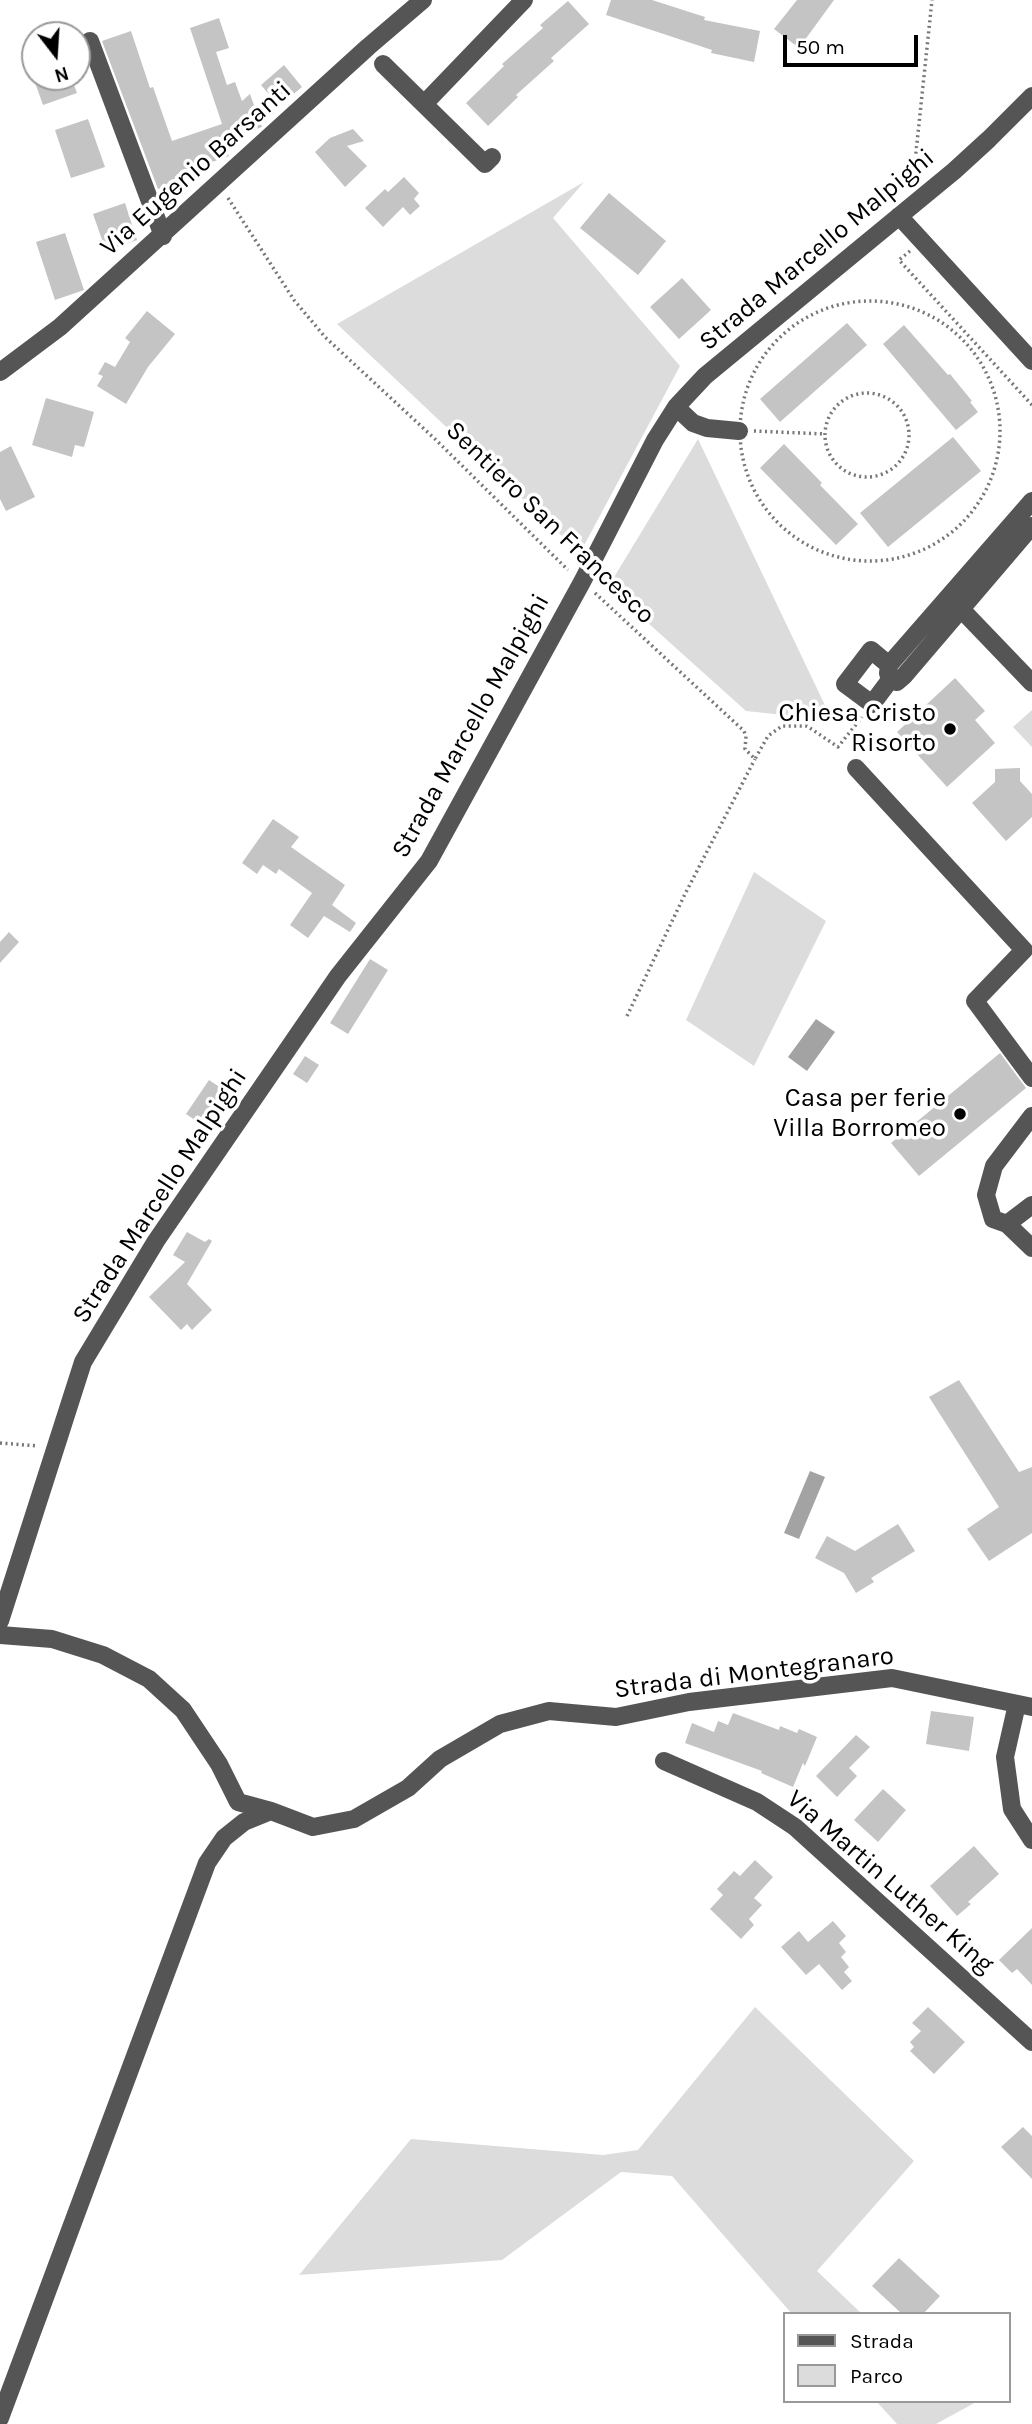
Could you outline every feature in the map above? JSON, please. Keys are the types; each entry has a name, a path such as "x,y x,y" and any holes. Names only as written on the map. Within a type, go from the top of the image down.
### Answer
{"street":[{"name":"Via Eugenio Barsanti","path":"0,372 60,327 423,0"},
{"path":"424,104 524,0"},
{"path":"91,44 163,236"},
{"path":"383,64 485,164 492,157"},
{"name":"Strada Marcello Malpighi","path":"0,1621 83,1362 156,1241 338,976 429,862 582,582 655,440 676,407 705,376 989,139 1032,96"},
{"path":"899,216 1032,361"},
{"path":"676,407 693,423 707,428 739,430"},
{"path":"895,674 871,650 845,684 872,704 1032,501"},
{"path":"895,674 960,608 1032,526"},
{"path":"960,608 1032,682"},
{"path":"856,768 1024,950 975,1000 1032,1078"},
{"path":"1032,1116 994,1166 986,1195 993,1219 1007,1224 1032,1248"},
{"path":"1007,1224 1032,1205"},
{"name":"Strada di Montegranaro","path":"0,1636 52,1639 103,1655 149,1679 183,1710 219,1764 237,1802 313,1827 354,1819 408,1788 440,1759 500,1724 549,1712 616,1717 689,1702 892,1678 1025,1706"},
{"path":"1025,1706 1005,1757 1012,1809 1032,1840"},
{"name":"Via Martin Luther King","path":"664,1761 757,1802 795,1827 1032,2042"},
{"path":"0,2418 207,1863 223,1838 244,1822 271,1811"}],"path":[{"path":"913,184 932,0"},
{"name":"Sentiero San Francesco","path":"219,184 294,300 325,337 435,439 554,557 744,731 745,749 755,759"},
{"path":"907,244 912,249 899,260 1032,405"},
{"path":"873,301 899,304 923,312 945,324 967,344 992,383 999,408 1001,433 998,459 989,483 977,505 950,532 917,552 893,559 867,561 842,557 818,550 795,537 760,501 749,478 739,430 747,390 764,356 780,337 800,321 823,310 848,303 873,301"},
{"path":"967,344 972,340"},
{"path":"871,393 884,396 904,414 909,427 909,441 897,466 885,474 857,476 834,461 827,448 825,434 827,421 834,409 844,400 857,394 871,393"},
{"path":"739,430 825,434"},
{"path":"626,1016 685,894 768,736 782,726 807,726 838,747 872,704"},
{"path":"0,1443 54,1447"}],"green space":[{"path":"584,182 553,218 680,366 580,553 337,324"},
{"path":"698,439 832,720 746,711 608,587"},
{"path":"1032,710 1032,747 1013,727"},
{"path":"754,872 826,921 754,1066 686,1020"},
{"path":"755,2007 914,2161 817,2271 860,2312 790,2312 672,2176 621,2172 502,2260 299,2275 411,2139 603,2155 638,2150"},
{"path":"878,2403 974,2403 936,2424 897,2424"}],"shaded area":[{"path":"816,1019 835,1032 807,1071 788,1057"},
{"path":"810,1471 825,1477 799,1539 784,1533"}],"building":[{"path":"611,0 652,0 705,17 704,20 760,31 754,62 711,53 712,50 606,15"},
{"path":"797,0 834,0 799,48 774,29"},
{"path":"568,1 589,24 551,58 554,61 516,95 518,97 488,126 466,103 504,66 502,64 543,28 540,25"},
{"path":"219,18 229,48 216,52 227,85 235,82 242,101 250,94 262,127 223,140 229,156 181,173 184,180 158,189 102,41 131,31 150,88 153,87 172,141 222,124 190,28"},
{"path":"284,65 302,87 279,106 261,85"},
{"path":"38,91 76,91 77,93 43,105"},
{"path":"88,119 105,167 71,178 55,130"},
{"path":"353,129 364,141 347,146 367,166 345,187 315,152 330,138"},
{"path":"404,177 419,193 414,199 420,206 410,215 403,207 383,227 365,208 385,189 388,192"},
{"path":"609,193 666,241 638,275 580,228"},
{"path":"125,203 137,240 106,251 93,214"},
{"path":"65,233 84,290 55,300 36,242"},
{"path":"682,278 711,310 679,339 650,307"},
{"path":"147,311 175,334 148,367 126,404 97,386 103,376 98,374 105,362 115,367 130,342 125,338"},
{"path":"847,323 867,345 780,422 760,399"},
{"path":"904,325 948,375 950,374 978,412 956,430 883,344"},
{"path":"46,398 94,412 84,447 75,445 72,457 32,445"},
{"path":"953,437 981,471 888,547 860,513"},
{"path":"784,444 858,524 836,545 760,468"},
{"path":"11,446 35,497 6,511 0,499 0,452"},
{"path":"955,678 985,711 975,720 995,743 947,787 897,732"},
{"path":"1020,768 1020,781 1032,794 1032,817 1006,841 972,803 995,782 995,769"},
{"path":"273,819 299,837 291,847 345,885 332,905 356,923 350,932 324,916 308,938 290,925 312,893 279,869 276,874 263,865 257,874 242,863"},
{"path":"9,932 19,942 0,963 0,942"},
{"path":"370,959 388,970 348,1034 330,1023"},
{"name":"Casa per ferie Villa Borromeo","path":"1000,1053 1026,1088 919,1176 891,1143"},
{"path":"305,1056 319,1065 307,1083 293,1074"},
{"path":"209,1080 230,1094 207,1128 186,1114"},
{"path":"187,1232 205,1242 209,1239 212,1241 187,1284 212,1310 192,1330 187,1324 181,1330 149,1297 185,1262 173,1255"},
{"path":"959,1380 1019,1472 1032,1467 1032,1533 989,1561 967,1529 999,1507 929,1397"},
{"path":"898,1524 915,1551 871,1578 874,1582 856,1593 844,1573 815,1558 827,1536 855,1551"},
{"path":"931,1711 974,1717 969,1751 926,1744"},
{"path":"733,1713 779,1730 780,1726 797,1733 799,1729 817,1737 793,1787 761,1773 762,1771 685,1743 692,1723 714,1732 718,1721 728,1725"},
{"path":"856,1735 870,1747 849,1768 857,1776 837,1797 816,1776"},
{"path":"883,1789 906,1810 878,1842 854,1820"},
{"path":"974,1846 999,1874 968,1902 971,1904 957,1916 930,1886"},
{"path":"755,1860 773,1877 754,1898 762,1905 749,1919 754,1925 741,1939 710,1909 723,1895 717,1889 734,1871 740,1876"},
{"path":"833,1921 846,1936 839,1943 846,1952 841,1957 849,1967 844,1972 852,1981 842,1990 819,1964 806,1975 781,1947 799,1931 808,1942"},
{"path":"1032,1928 1032,1985 1017,1969 1012,1973 999,1960"},
{"path":"928,2007 965,2042 934,2074 910,2051 914,2047 910,2042 921,2031 912,2023"},
{"path":"1023,2127 1032,2136 1032,2179 1001,2147"},
{"path":"899,2258 940,2296 925,2312 900,2312 872,2286"}],"place":[{"name":"Chiesa Cristo Risorto","path":"950,729"},
{"name":"Casa per ferie Villa Borromeo","path":"960,1114"}]}
